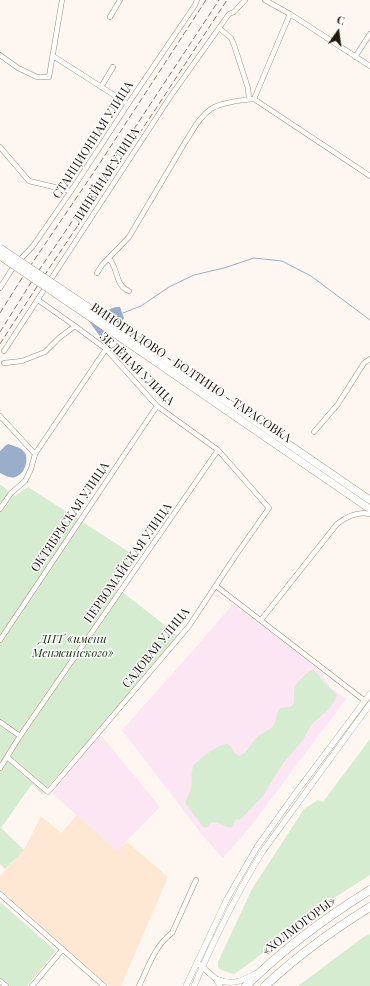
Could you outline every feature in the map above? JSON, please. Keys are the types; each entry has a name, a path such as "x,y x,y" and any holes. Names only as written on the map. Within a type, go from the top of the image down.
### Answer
{"highway":[{"name":"«ХОЛМОГОРЫ»","path":"246,986 289,947 347,904 370,890"},
{"name":"«ХОЛМОГОРЫ»","path":"265,986 326,936 370,907"}],"main road":[{"name":"ВИНОГРАДОВО - БОЛТИНО - ТАРАСОВКА","path":"0,248 370,509"},
{"name":"ВИНОГРАДОВО - БОЛТИНО - ТАРАСОВКА","path":"0,256 123,335 370,500"}],"street":[{"path":"0,55 18,68 37,77 49,77 62,0"},
{"path":"110,17 120,0"},
{"name":"СТАНЦИОННАЯ УЛИЦА","path":"0,288 14,266 34,246 197,0"},
{"name":"ЛИНЕЙНАЯ УЛИЦА","path":"4,351 170,97 229,14 234,12 245,0"},
{"path":"265,0 290,14 370,66"},
{"path":"252,99 290,14"},
{"path":"219,28 233,41 252,99 370,176"},
{"path":"355,56 370,34"},
{"path":"53,56 128,104"},
{"path":"101,87 113,67"},
{"path":"97,273 102,265 129,237 201,118 212,109 221,105 252,99"},
{"path":"0,148 29,181 71,191"},
{"path":"109,258 114,266 118,281 124,289 129,291"},
{"path":"0,275 6,279"},
{"name":"ЗЕЛЁНАЯ УЛИЦА","path":"38,300 106,349 157,406 218,450 269,508"},
{"path":"4,363 22,361 45,352 75,326"},
{"path":"0,509 11,493 25,481 31,469 34,454 106,349"},
{"path":"314,432 338,404 364,363 370,359"},
{"name":"ОКТЯБРЬСКАЯ УЛИЦА","path":"0,640 157,406"},
{"path":"0,416 34,454"},
{"name":"ПЕРВОМАЙСКАЯ УЛИЦА","path":"0,768 20,736 218,450"},
{"name":"САДОВАЯ УЛИЦА","path":"7,757 48,792 189,626 269,508"},
{"path":"261,620 337,524 344,518 356,514 370,514"},
{"path":"216,586 367,703"},
{"path":"194,986 202,966 248,874 367,703 370,694"},
{"path":"186,986 227,899 257,847 295,794 367,703"},
{"path":"0,722 20,736"},
{"path":"139,986 155,952 172,933 196,880"},
{"path":"0,894 104,986"},
{"path":"32,986 63,949"},
{"path":"196,963 202,966 216,979 223,983 229,984 240,982 262,970"},
{"path":"216,979 220,986"},
{"path":"0,981 6,986"}],"shaded area":[{"path":"233,604 322,672 330,687 346,699 251,826 223,858 203,836 122,730"},
{"path":"100,734 160,807 117,851 52,793"},
{"path":"77,815 117,850 127,842 168,877 121,986 109,986 58,943 0,889 0,876 25,848 41,816 61,833"}],"green space":[{"name":"ДНТ «имени Менжинского»","path":"0,484 15,496 28,487 137,557 117,588 179,636 42,794 32,784 1,828 24,850 5,869 0,864"},
{"path":"314,670 337,695 329,709 311,725 303,740 284,762 263,796 240,820 236,819 232,827 226,827 219,823 213,822 210,823 208,827 204,828 186,804 186,799 191,789 192,772 195,764 209,752 225,744 228,744 239,756 245,752 257,737 273,726 280,708 292,706 294,702 294,690 297,683 309,671"},
{"path":"370,739 370,875 309,914 254,960 234,974 221,970 218,967 218,962 252,889 304,809 318,800 323,802"},
{"path":"0,902 56,951 27,986 0,986"},
{"path":"370,934 370,986 298,986 362,938"}],"water":[{"path":"120,307 124,318 113,335 104,342 89,321 102,312"},
{"path":"8,444 22,449 26,456 26,464 21,474 11,478 0,473 0,451"}],"waterway":[{"path":"123,313 141,306 169,287 194,275 224,268 254,258 282,261 311,276 370,320"}],"railway":[{"path":"0,313 206,0"},
{"path":"0,332 37,273 219,0"},
{"path":"0,344 227,0"}]}
